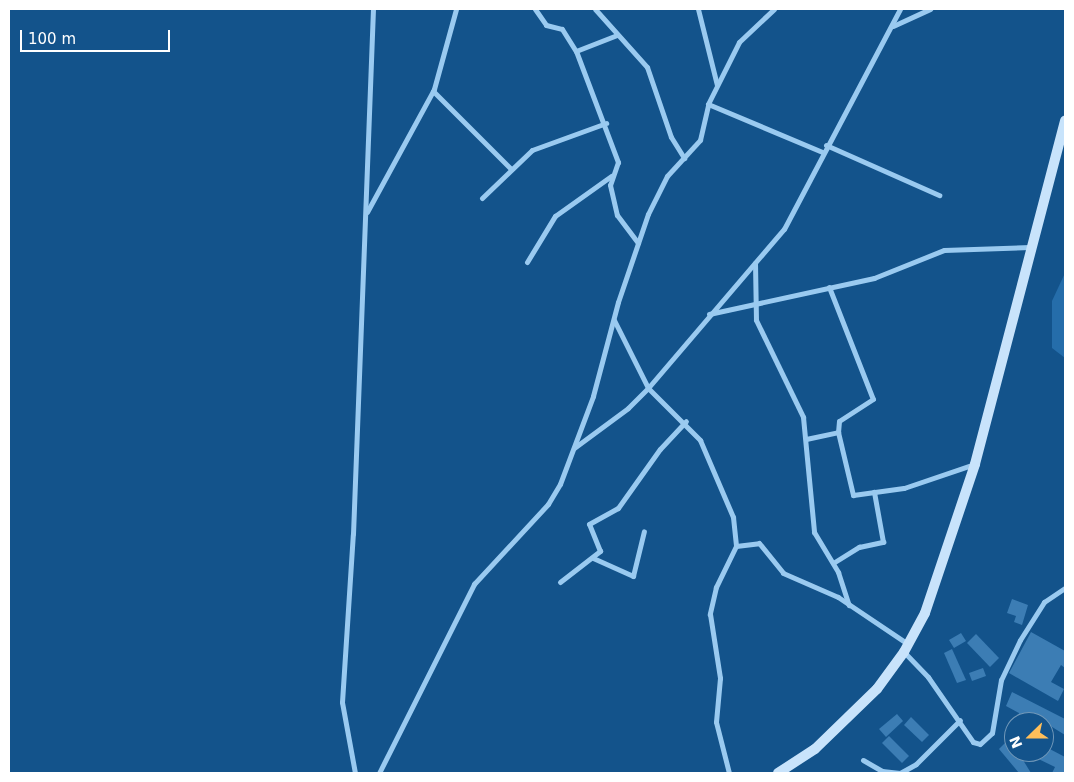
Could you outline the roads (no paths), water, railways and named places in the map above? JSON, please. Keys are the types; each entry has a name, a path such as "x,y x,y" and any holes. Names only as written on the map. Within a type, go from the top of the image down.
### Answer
{"main road":[{"path":"778,773 804,758 845,724 906,648 935,588 975,464 1030,247 1065,121"}],"street":[{"path":"355,773 342,702 366,214 373,9"},
{"path":"366,214 433,91 456,9"},
{"path":"527,262 555,216 611,176 618,162 606,124 576,51 562,29 546,25 534,9"},
{"path":"595,9 616,35 647,67 671,137 684,158"},
{"path":"698,9 717,85"},
{"path":"379,773 474,584 548,504 574,448 598,381 614,319 638,243 660,190 702,135 708,104 738,42 774,9"},
{"path":"574,448 628,408 648,388 708,314 755,263 790,219 822,152 892,26 899,11 893,9"},
{"path":"892,26 930,9"},
{"path":"576,51 616,35"},
{"path":"433,91 512,169"},
{"path":"708,104 822,152"},
{"path":"482,198 532,150 606,124"},
{"path":"826,145 938,195"},
{"path":"611,176 617,215 638,243"},
{"path":"708,314 753,307 886,274 944,250 1030,247"},
{"path":"755,263 753,307 764,340 800,407 806,439 813,525 833,563 849,605"},
{"path":"829,287 873,399 841,416 838,432 853,495 904,488 975,464"},
{"path":"614,319 648,388 686,421 700,440 726,498 736,546 716,587 710,614 720,678 716,722 729,773"},
{"path":"560,582 593,558 601,546 589,524 618,508 632,484 686,421"},
{"path":"806,439 838,432"},
{"path":"833,563 859,547 883,542 874,492"},
{"path":"593,558 633,576 644,530"},
{"path":"736,546 759,543 783,573 849,605 906,648 960,720 973,742 980,744 992,732 1001,680 1020,640 1044,602 1065,588"},
{"path":"863,760 882,771 900,773 916,764 960,720"}]}
